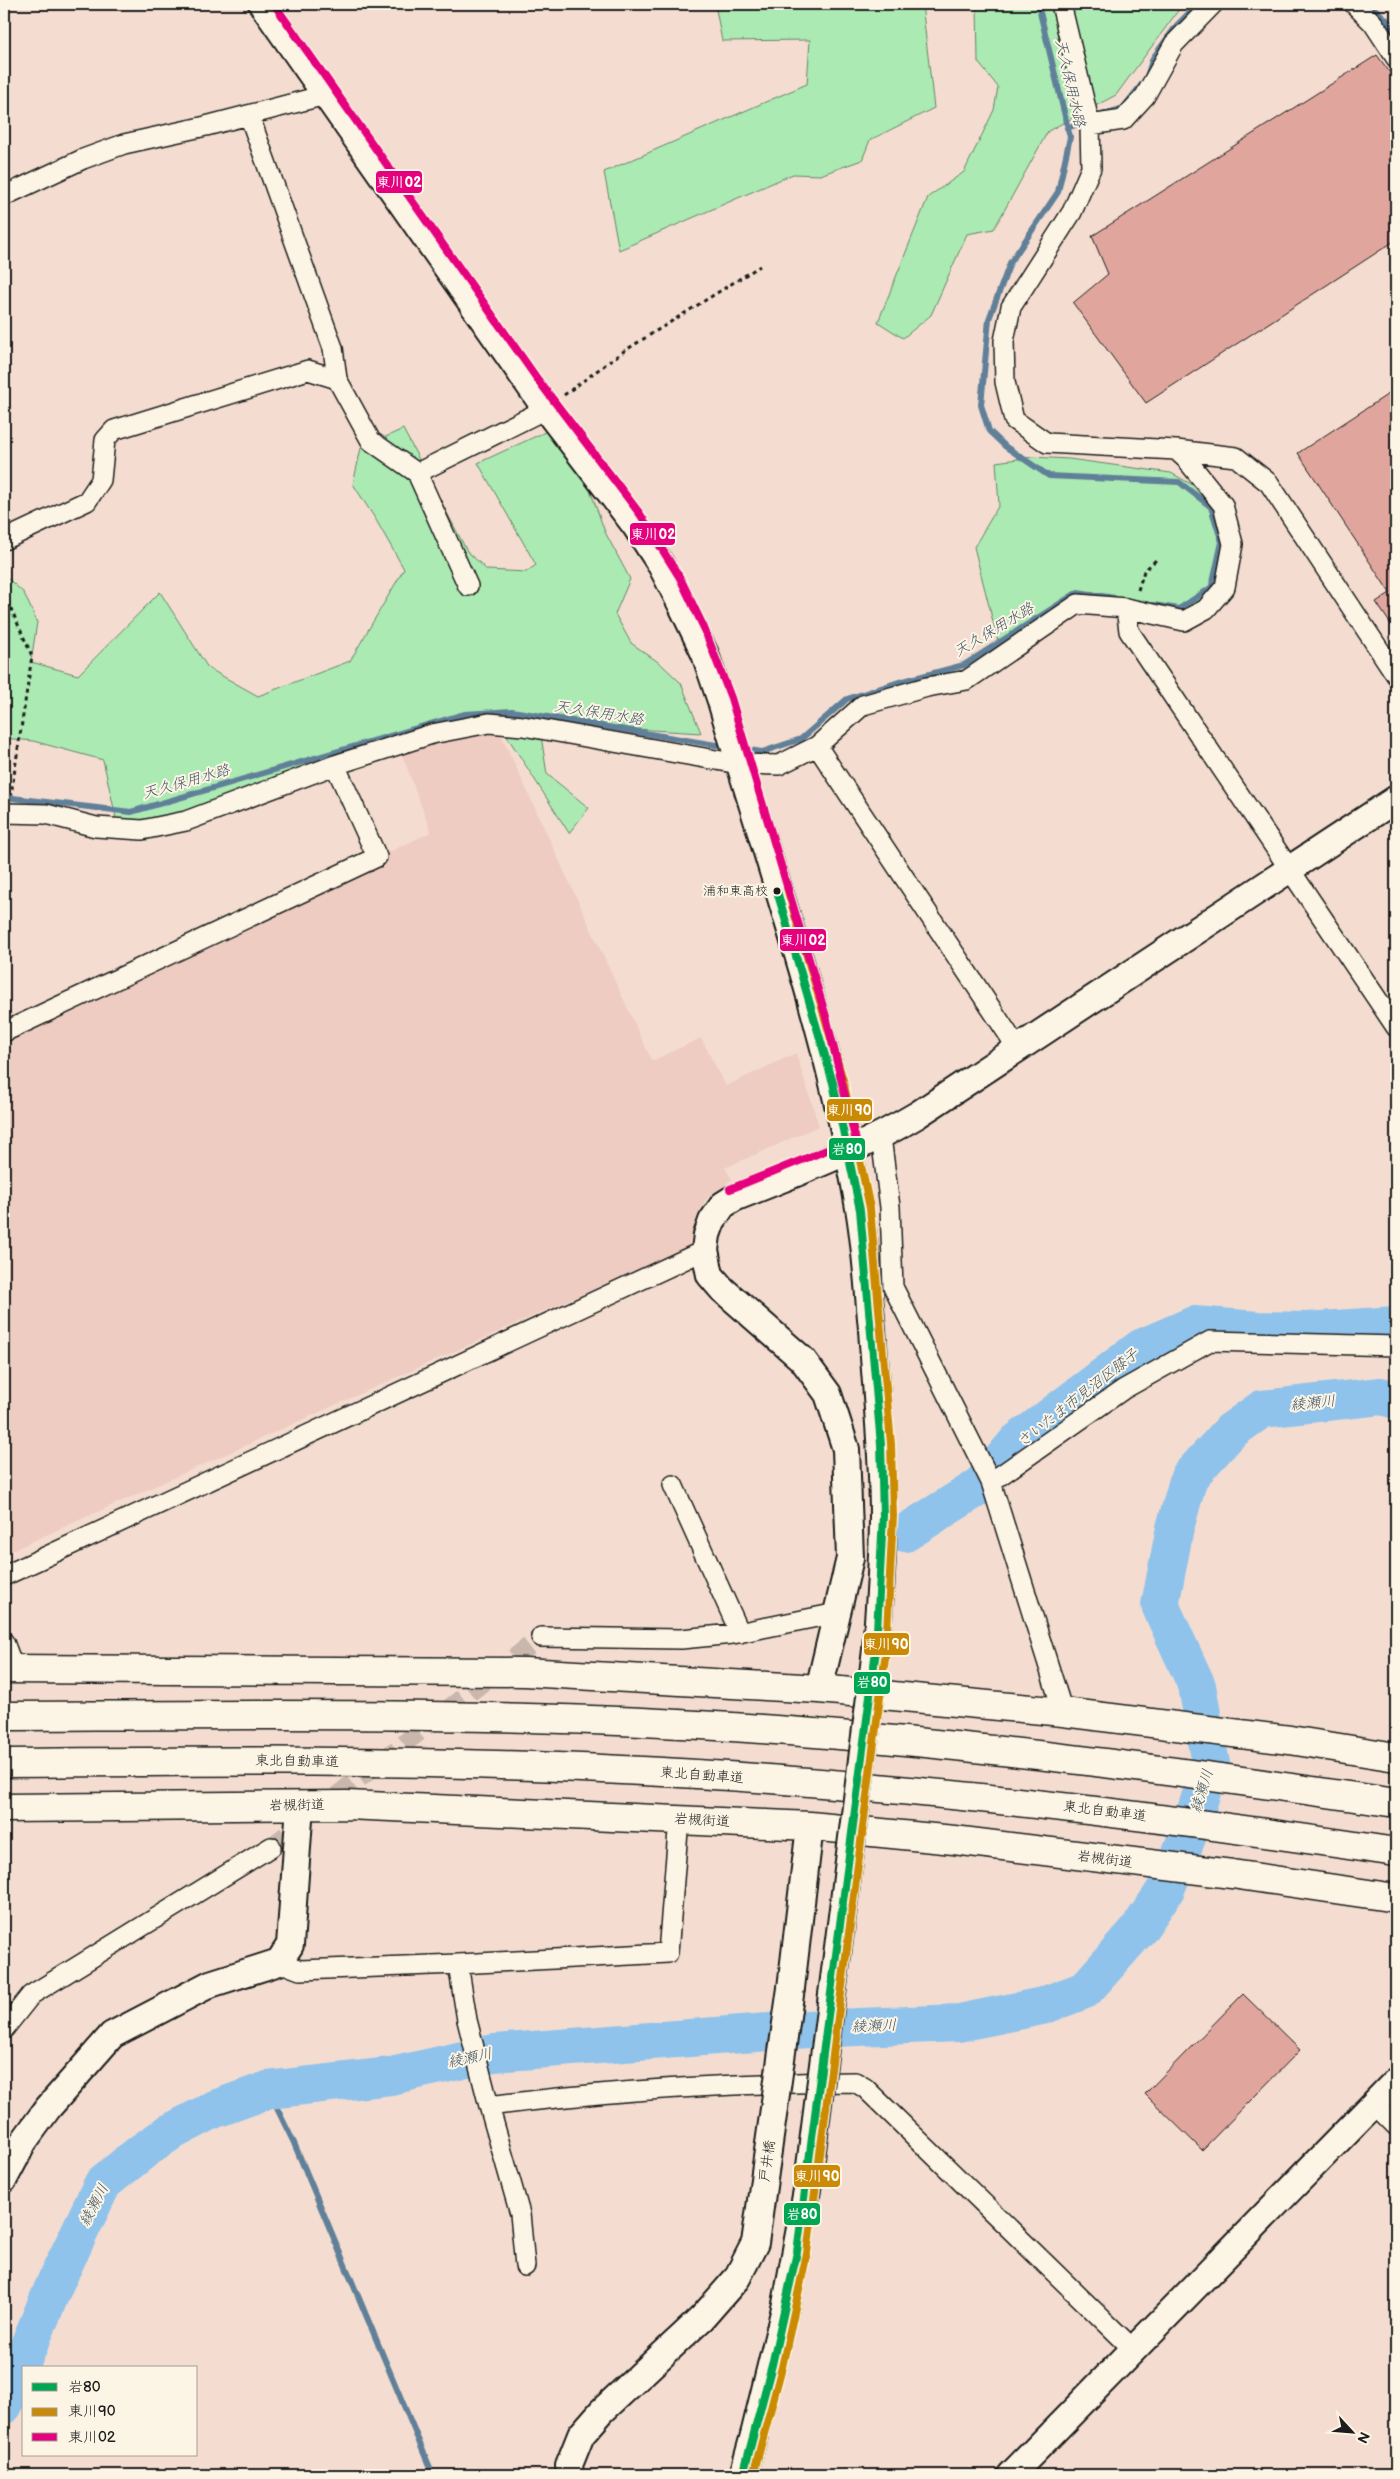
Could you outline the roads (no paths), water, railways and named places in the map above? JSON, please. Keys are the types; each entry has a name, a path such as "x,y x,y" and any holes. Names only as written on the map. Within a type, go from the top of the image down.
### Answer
{"highway":[{"path":"9,1669 525,1672 819,1689 1100,1716 1290,1740 1396,1757"},
{"path":"4,1716 365,1714 612,1720 761,1728 1067,1757 1275,1785 1396,1804"},
{"name":"東北自動車道","path":"4,1763 240,1760 394,1762 622,1770 825,1783 1036,1802 1255,1830 1396,1852"},
{"name":"岩槻街道","path":"4,1808 347,1805 810,1826 954,1840 1232,1874 1396,1898"}],"street":[{"path":"262,4 546,408 613,495 661,565 705,654 739,764 817,1023 860,1210 881,1445 883,1516 881,1584 876,1650 807,2190 786,2304 743,2475"},
{"path":"1061,4 1090,125 1091,168 1072,212 1011,307 1004,341 1005,382 1014,420 1047,443 1176,450 1236,457 1268,484 1396,675"},
{"path":"1090,125 1123,120 1145,96 1174,44 1213,4"},
{"path":"1354,4 1373,23 1396,58"},
{"path":"4,196 83,160 124,144 325,95"},
{"path":"249,115 333,348 337,380 372,441 417,473 468,586"},
{"path":"4,540 87,501 101,480 105,440 114,430 308,370 337,380"},
{"path":"417,473 546,408"},
{"path":"4,813 46,814 96,827 142,830 186,821 335,765 432,734 490,723 522,726 739,764 778,765 817,746 862,705 927,687 967,680 1078,604 1132,601 1184,621 1206,609 1225,588 1233,544 1223,505 1186,458 1176,450"},
{"path":"1132,601 1129,631 1396,1027"},
{"path":"817,746 1018,1049"},
{"path":"4,1032 377,857 335,765"},
{"path":"819,1689 850,1558 846,1449 828,1394 803,1360 710,1275 705,1250 712,1221 723,1205 734,1198 881,1137 1018,1049 1396,798"},
{"path":"881,1137 890,1207 893,1287 991,1482 1063,1712"},
{"path":"4,1576 705,1250"},
{"path":"991,1482 1124,1389 1210,1341 1396,1346"},
{"path":"673,1485 740,1633"},
{"path":"541,1637 681,1640 740,1633 837,1613"},
{"path":"4,1642 9,1669"},
{"path":"279,1962 290,1945 300,1805"},
{"path":"4,2179 24,2141 48,2108 112,2035 210,1984 279,1962 300,1970 668,1953 679,1819"},
{"name":"戸井橋","path":"570,2475 569,2465 581,2436 602,2411 702,2318 737,2278 755,2243 791,1988 810,1826"},
{"path":"4,2029 31,1994 271,1847"},
{"path":"458,1964 467,2020 520,2214 526,2266"},
{"path":"1011,2475 1396,2081"},
{"path":"489,2106 552,2098 756,2083 855,2082 865,2088 1134,2349"},
{"path":"1374,2104 1396,2126"}],"waterway":[{"name":"天久保用水路","path":"1038,4 1070,137 1058,192 1010,263 989,319 981,405 989,431 1006,447 1049,476 1179,482 1211,507 1222,542 1212,587 1179,609 1153,605"},
{"path":"1101,115 1123,108 1146,79 1153,58 1177,25 1198,4"},
{"path":"1369,4 1387,20 1396,34"},
{"path":"1067,128 1087,121"},
{"name":"天久保用水路","path":"743,749 762,752 801,739 847,699 896,683 964,665 1078,592 1114,598"},
{"name":"天久保用水路","path":"4,797 131,812 465,714 512,711 728,747"},
{"name":"さいたま市見沼区膝子","path":"905,1533 979,1487 1017,1442 1141,1348 1194,1325 1258,1330 1306,1331 1396,1325"},
{"name":"綾瀬川","path":"4,2405 56,2281 103,2183 169,2133 215,2109 268,2090 391,2076 494,2053 808,2029 959,2023 1042,2006 1085,1990 1139,1929 1166,1889 1188,1835 1211,1764 1197,1686 1160,1605 1175,1528 1189,1477 1231,1431 1262,1409 1381,1396 1396,1400"},
{"path":"268,2090 294,2143 433,2475"}],"tunnel":[{"path":"271,1847 541,1637"}],"place":[{"name":"浦和東高校","path":"777,891"}]}
